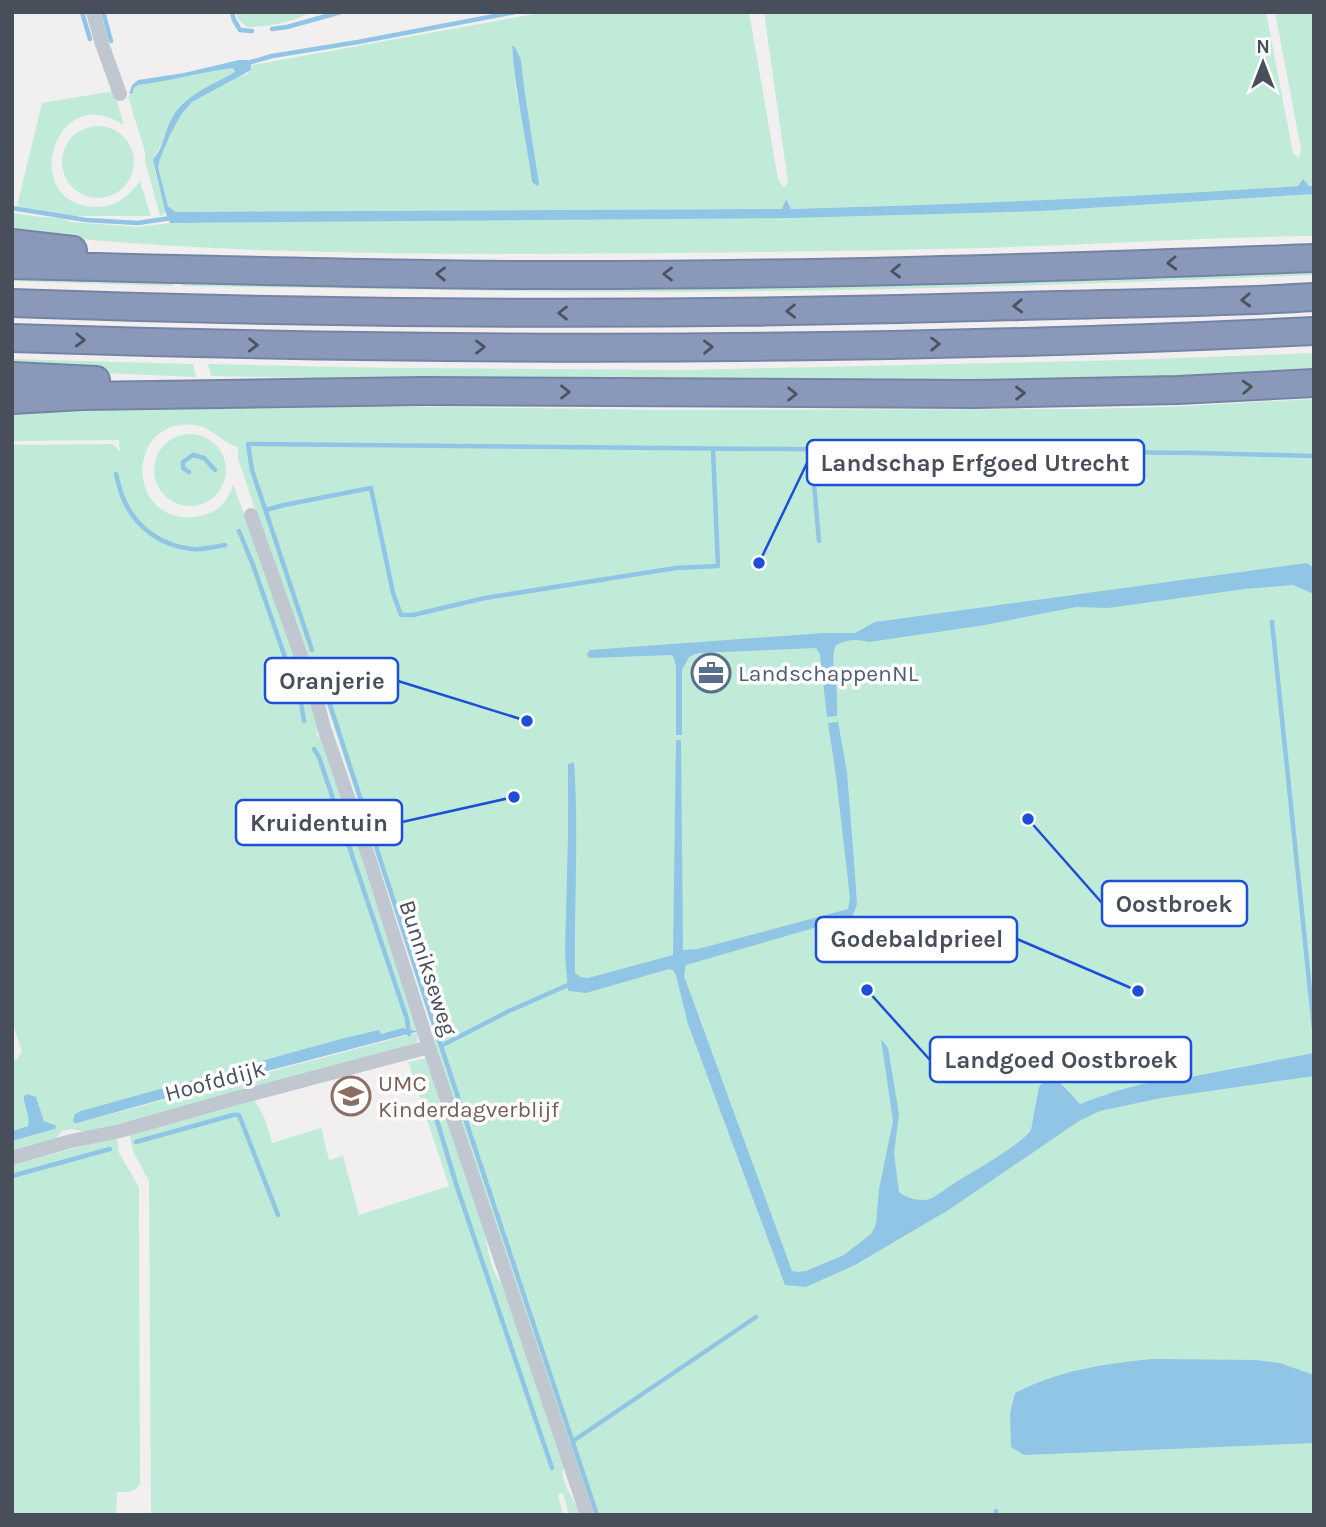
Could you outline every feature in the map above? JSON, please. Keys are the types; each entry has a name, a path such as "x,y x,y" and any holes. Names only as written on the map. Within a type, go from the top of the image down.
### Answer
{"highway":[{"path":"12,243 286,272"},
{"path":"12,265 524,275 754,274 1074,267 1314,258"},
{"path":"12,303 251,310 690,313 865,311 1314,297"},
{"path":"12,338 318,346 680,348 1078,340 1314,331"},
{"path":"12,376 423,391"},
{"path":"12,400 82,396 423,391 974,394 1178,390 1314,383"}],"street":[{"path":"93,12 120,94"},
{"name":"Bunnikseweg","path":"251,515 313,690 429,1047 587,1515"},
{"name":"Hoofddijk","path":"12,1158 429,1047"}],"green space":[{"path":"236,12 311,12 280,23 247,27 238,19"},
{"path":"546,12 749,12 778,179 784,188 788,182 764,12 1266,12 1293,153 1299,158 1301,149 1275,12 1314,12 1314,185 1042,201 791,209 786,200 783,209 176,212 168,206 158,167 170,135 192,102 247,74 252,65","holes":["512,47 521,60 525,94 525,133 516,92"]},
{"path":"234,68 235,73 191,98 171,119 155,155 154,167 165,211 160,216 128,96 138,84"},
{"path":"114,91 124,125 99,115 79,118 63,130 54,148 52,168 57,187 72,201 96,207 121,200 140,181 151,216 71,216 17,206 42,103"},
{"path":"98,126 118,132 128,142 134,162 128,182 118,192 98,198 78,192 68,182 62,162 68,142 78,132"},
{"path":"1314,194 1314,236 980,248 535,254 339,252 142,244 12,232 12,213 62,218 70,222 138,227 170,223 1042,211"},
{"path":"1314,264 1314,275 781,291 603,292 182,286 179,276"},
{"path":"12,272 170,276 174,286 12,281"},
{"path":"1314,353 1314,371 1030,382 468,381 211,376 208,364 686,370"},
{"path":"12,359 193,364 196,377 12,369"},
{"path":"1314,399 1314,1515 591,1515 437,1056 433,1028 323,694 319,699 311,658 303,648 238,459 238,447 196,425 172,427 155,437 145,453 142,472 147,491 157,506 175,516 200,516 221,505 229,496 233,484 314,705 317,735 325,745 419,1035 417,1042 406,1047 198,1104 86,1132 72,1129 62,1131 53,1142 12,1154 12,1141 55,1129 53,1124 44,1121 36,1097 23,1102 30,1121 28,1126 12,1131 12,1059 17,1060 22,1051 12,1022 12,445 113,444 120,452 119,440 12,441 12,413 205,406 659,410 1166,407","holes":["402,1028 416,1033 85,1121 380,1031 380,1034"]},
{"path":"190,434 210,440 220,450 226,470 220,490 210,500 190,506 170,500 160,490 154,470 160,450 170,440"},
{"path":"427,1058 483,1226 492,1265 502,1285 564,1469 562,1472 565,1483 581,1515 569,1515 563,1493 558,1495 563,1515 151,1515 149,1181 134,1153 130,1135 253,1100 263,1114 272,1143 321,1128 329,1160 343,1156 359,1215 449,1186 408,1062"},
{"path":"116,1139 118,1142 119,1153 139,1187 140,1484 133,1490 117,1492 116,1515 12,1515 12,1165"}],"water":[{"path":"512,46 521,60 539,184 537,186 532,182"},
{"path":"239,60 251,62 251,70 192,102 181,115 160,159 158,167 168,206 176,212 782,209 786,199 791,209 1171,194 1298,186 1303,179 1309,186 1314,185 1314,194 1042,211 789,218 170,223 153,159 179,108 201,90 235,72 233,68 138,85 133,93 129,94 132,85 138,80"},
{"path":"1307,563 1314,568 1314,594 1293,585 1245,589 1108,608 1076,607 985,625 869,642 844,642 836,645 833,662 837,716 827,717 820,654 816,648 698,653 689,657 682,670 682,735 676,735 676,667 672,655 587,656 590,650 855,633 875,622"},
{"path":"838,722 847,772 856,888 857,905 852,917 686,965 684,976 792,1271 806,1271 844,1255 872,1233 876,1224 879,1189 893,1121 881,1039 888,1048 899,1114 894,1153 899,1192 918,1200 933,1197 1025,1137 1031,1130 1039,1087 1054,1076 1080,1104 1142,1084 1314,1053 1314,1076 1161,1098 1100,1111 1079,1121 950,1209 855,1265 806,1287 785,1285 688,1024 673,970 586,993 568,991 565,954 568,764 574,762 575,973 588,978 673,955 676,740 681,740 683,950 698,949 848,909 850,898 828,723"},
{"path":"402,1028 416,1032 77,1123 73,1120 75,1114 81,1111 341,1039 379,1030 381,1034"},
{"path":"27,1094 36,1097 44,1121 56,1127 12,1141 12,1131 28,1126 24,1100"},
{"path":"1152,1359 1256,1360 1280,1363 1314,1375 1314,1443 1024,1455 1011,1447 1010,1413 1015,1393 1082,1369"}],"waterway":[{"path":"82,12 90,39"},
{"path":"103,12 111,41"},
{"path":"232,12 240,30 252,31"},
{"path":"272,29 341,12"},
{"path":"248,63 272,56 515,12"},
{"path":"12,208 86,220 138,223 171,218"},
{"path":"312,650 252,470 248,444 1314,456"},
{"path":"266,510 371,488 393,593 401,615 413,615 485,598 676,568 718,566 713,449"},
{"path":"811,450 819,541"},
{"path":"189,472 183,468 183,462 193,455 204,458 215,470"},
{"path":"116,474 129,510 143,527 160,540 192,549 225,545"},
{"path":"239,531 301,703 304,721"},
{"path":"1272,622 1314,1029"},
{"path":"321,677 597,1515"},
{"path":"314,749 319,757 407,1019 409,1034"},
{"path":"441,1046 509,1011 568,985"},
{"path":"432,1104 457,1187 552,1468"},
{"path":"136,1142 239,1115 278,1215"},
{"path":"12,1176 110,1149"},
{"path":"573,1441 756,1317"}],"place":[{"name":"Landschap Erfgoed Utrecht","path":"759,563"},
{"name":"LandschappenNL","path":"711,673"},
{"name":"Oranjerie","path":"527,721"},
{"name":"Kruidentuin","path":"514,797"},
{"name":"Oostbroek","path":"1028,819"},
{"name":"Landgoed Oostbroek","path":"867,990"},
{"name":"Godebaldprieel","path":"1138,991"},
{"name":"UMC Kinderdagverblijf","path":"351,1096"}]}
